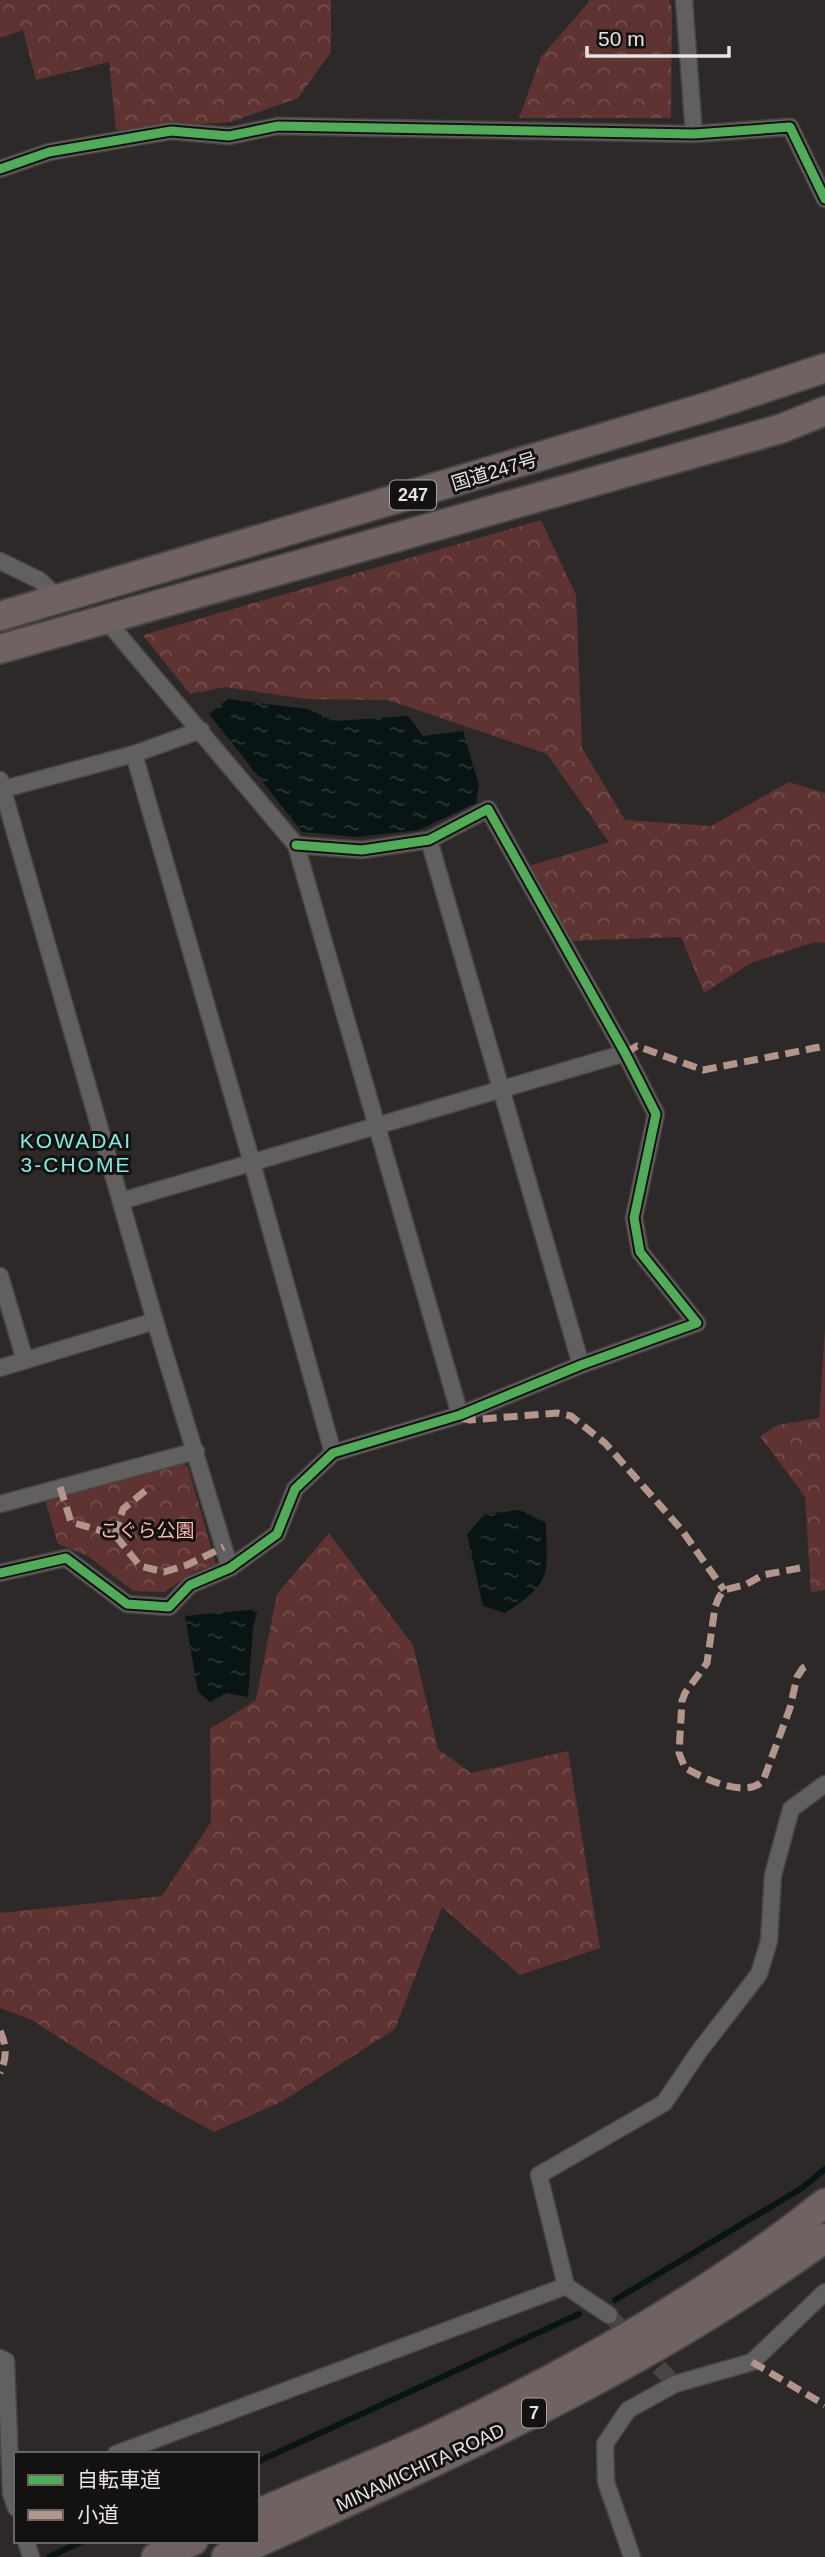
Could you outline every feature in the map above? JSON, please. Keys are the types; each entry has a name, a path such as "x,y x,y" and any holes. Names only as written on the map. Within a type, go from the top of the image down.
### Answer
{"highway":[{"name":"国道247号","path":"0,616 710,406 825,369"},
{"name":"国道247号","path":"0,649 780,429 825,411"},
{"name":"MINAMICHITA ROAD","path":"259,2513 432,2438 536,2387 635,2332 716,2281 825,2203"},
{"name":"MINAMICHITA ROAD","path":"259,2542 456,2453 639,2358 728,2305 825,2238"},
{"path":"156,2557 188,2543"},
{"name":"MINAMICHITA ROAD","path":"226,2557 257,2543"}],"street":[{"path":"684,0 694,134"},
{"path":"0,169 49,152 170,131 229,136 278,126 694,134 790,127 825,199"},
{"path":"0,561 39,580 60,600"},
{"path":"106,620 296,845 460,1415"},
{"path":"201,730 134,754 1,786 155,1321 230,1568"},
{"path":"134,754 333,1453"},
{"path":"0,1573 66,1558 127,1604 169,1607 190,1585 230,1568 277,1534 295,1489 333,1453 460,1415 581,1365 696,1323 640,1252 634,1218 656,1114 625,1053 488,809 429,840 362,850 296,845"},
{"path":"429,840 581,1365"},
{"path":"121,1201 625,1053"},
{"path":"0,1276 26,1360"},
{"path":"0,1368 155,1321"},
{"path":"0,1504 196,1451"},
{"path":"609,2315 566,2286 539,2175 664,2103 700,2050 759,1975 769,1941 773,1875 791,1810 825,1784"},
{"path":"121,2452 566,2286"},
{"path":"632,2557 606,2482 604,2444 628,2410 675,2384 752,2362 825,2292"},
{"path":"0,2358 6,2361 11,2496"}],"green space":[{"path":"0,0 331,0 331,52 298,98 231,122 116,130 109,62 36,80 23,30 0,38"},
{"path":"588,0 669,0 672,8 671,118 519,118 541,57"},
{"path":"541,520 576,595 582,748 625,820 711,826 789,782 825,793 825,943 815,942 751,963 704,993 681,937 571,941 529,866 609,842 547,754 388,700 306,699 225,687 190,694 143,635"},
{"path":"825,1328 825,1590 811,1592 805,1497 760,1436 778,1425 819,1418"},
{"name":"こぐら公園","path":"181,1461 188,1467 216,1564 192,1573 164,1592 133,1591 88,1556 58,1544 45,1500"},
{"path":"329,1533 413,1645 438,1749 471,1773 568,1751 600,1948 520,1975 442,1907 395,2029 283,2101 214,2132 153,2098 32,2020 0,2008 0,1913 162,1896 211,1822 210,1729 256,1700 277,1594"}],"water":[{"path":"228,699 307,709 336,721 408,716 423,736 463,731 479,785 476,803 419,830 357,837 302,832 209,714"},
{"path":"520,1510 546,1523 546,1567 544,1576 532,1593 505,1613 483,1606 467,1534 485,1514"},
{"path":"258,1609 253,1628 248,1697 226,1693 210,1702 198,1692 185,1616"}],"waterway":[{"path":"615,2300 802,2188 825,2169"},
{"path":"259,2461 579,2314"},
{"path":"49,2557 79,2543"}],"tunnel":[{"path":"609,2315 675,2384"}],"marked path":[{"path":"625,1053 637,1046 703,1070 825,1046"},
{"path":"462,1418 470,1420 557,1413 571,1416 605,1443 681,1529 724,1590"},
{"path":"60,1487 71,1522 115,1535 140,1566 164,1572 187,1565 224,1547"},
{"path":"115,1535 123,1509 150,1487"},
{"path":"800,1568 763,1575 747,1584 724,1590 719,1597 715,1607 707,1663 682,1701 679,1753 685,1768 713,1781 735,1787 755,1786 763,1781 790,1708 797,1677 803,1668 809,1665"},
{"path":"0,2031 5,2052 0,2073"},
{"path":"752,2362 825,2405"}],"cycle path":[{"path":"0,169 49,152 171,131 229,136 278,126 694,134 790,127 825,199"},
{"path":"0,1573 66,1558 127,1604 169,1607 190,1585 230,1568 277,1534 295,1489 333,1453 460,1415 581,1365 697,1323 640,1252 634,1218 656,1114 625,1053 488,809 429,840 362,850 296,845"}],"district":[{"name":"KOWADAI 3-CHOME","path":"76,1153"}]}
